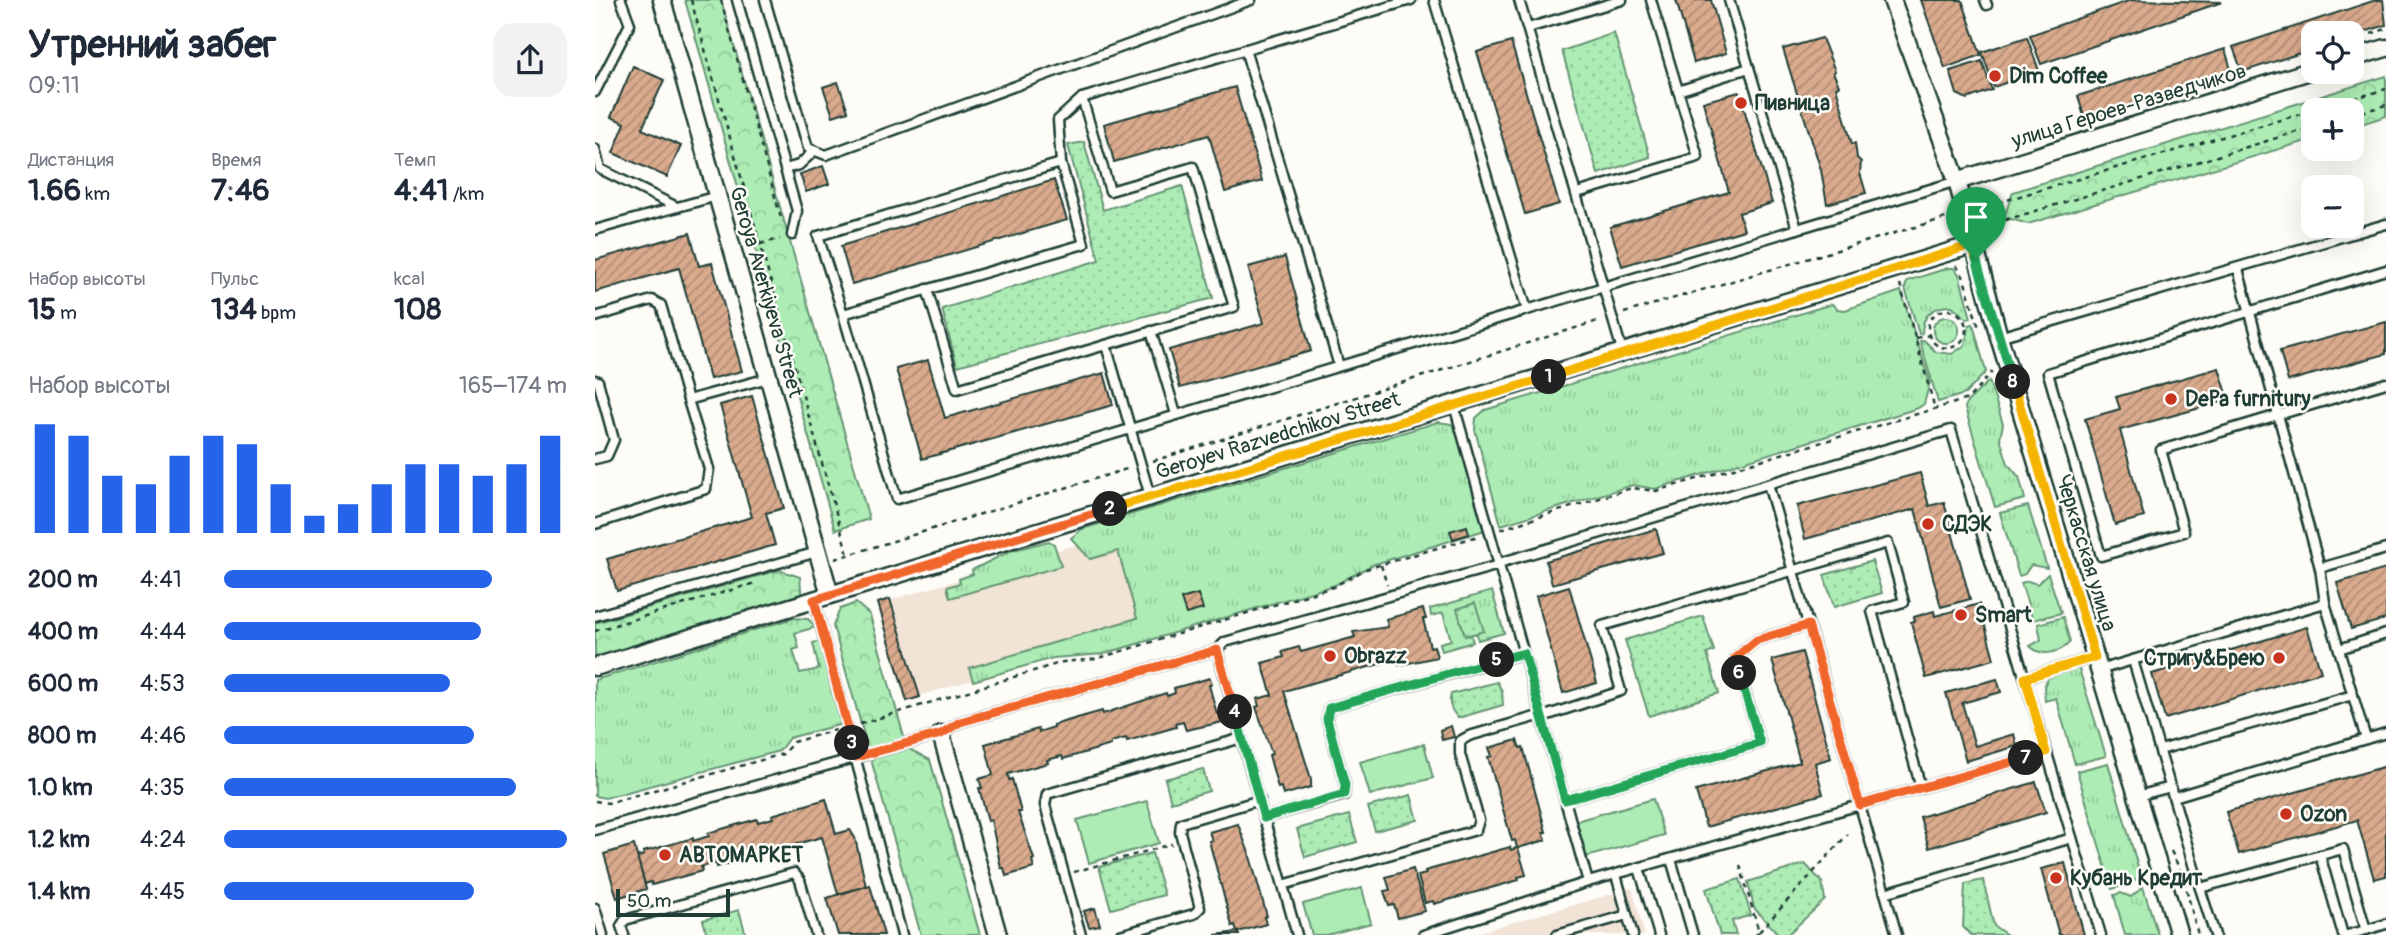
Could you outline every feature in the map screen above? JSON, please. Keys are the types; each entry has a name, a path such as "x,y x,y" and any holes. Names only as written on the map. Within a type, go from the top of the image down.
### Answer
{"street":[{"name":"Geroya Averkiyeva Street","path":"662,0 819,558 822,597"},
{"name":"Черкасская улица","path":"1892,0 1957,181 1972,245 1999,337 2179,935"},
{"path":"2364,54 2386,48"},
{"name":"улица Героев-Разведчиков","path":"1957,181 2301,74"},
{"name":"Geroyev Razvedchikov Street","path":"595,667 1972,245"},
{"path":"941,734 997,935"}],"lane":[{"path":"595,92 630,24 621,0"},
{"path":"737,0 797,211 792,235"},
{"path":"765,0 808,148 826,155 1251,0"},
{"path":"843,314 1084,244 1061,163 1058,120 1082,98 1411,0"},
{"path":"1434,0 1527,310"},
{"path":"1519,0 1623,354"},
{"path":"1528,28 1622,0"},
{"path":"1577,194 1698,157 1651,0"},
{"path":"1729,0 1797,229"},
{"path":"1245,49 1339,366"},
{"path":"1678,91 1749,68"},
{"path":"927,289 957,389 1234,307 1193,167 1110,191 1082,98"},
{"path":"595,149 600,169 677,207"},
{"path":"785,169 799,165 813,152"},
{"path":"1061,163 818,236 897,499 1957,181"},
{"path":"595,230 717,196"},
{"path":"1999,337 2386,224"},
{"path":"2238,269 2320,568 2325,603 2366,739"},
{"path":"2386,270 2048,373 2101,556 2183,532 2161,450 2386,383"},
{"path":"595,317 652,300 661,305 709,469 706,489 595,524"},
{"path":"1151,331 1176,414"},
{"path":"1106,345 1150,496"},
{"path":"688,400 768,378"},
{"path":"595,380 598,381 614,440 607,456 595,459"},
{"path":"1454,405 1588,882"},
{"path":"595,830 941,734 960,722 1217,650 1225,642 1951,430 2101,935"},
{"path":"1768,484 1897,935"},
{"path":"1283,885 1476,830 1479,820 1460,754 1460,741 1469,736 1621,691 1602,626 1888,543 1904,601 1872,611 1920,788"},
{"path":"2320,568 2386,549"},
{"path":"595,616 819,558"},
{"path":"822,597 848,727 902,935"},
{"path":"2025,678 2133,660 2325,603"},
{"path":"1565,800 1760,743 1735,658 1757,640 1808,625"},
{"path":"2339,649 2386,634"},
{"path":"1217,650 1297,935"},
{"path":"1264,818 1344,794 1345,785 1327,719 1329,708 1524,653"},
{"path":"2133,660 2215,935"},
{"path":"2160,750 2353,695"},
{"path":"2174,797 2386,733"},
{"path":"1081,935 1045,805 1047,793 1242,738"},
{"path":"1423,935 1588,882 2046,752"},
{"path":"2136,796 2171,787"},
{"path":"1120,935 1194,914 1201,908 1183,841 1181,823 1260,800"},
{"path":"1885,892 2072,838"},
{"path":"2200,888 2343,849 2366,930"},
{"path":"2320,855 2345,935 2386,924"},
{"path":"1671,859 1693,935"},
{"path":"1639,868 1658,935"},
{"path":"624,935 621,926 625,920 794,873 800,880 816,935"},
{"path":"1616,875 1633,935"},
{"path":"595,908 603,935"},
{"path":"1557,935 1627,915"}],"path":[{"path":"691,0 848,555"},
{"path":"721,0 782,222"},
{"path":"2364,36 2386,29"},
{"path":"819,558 848,555 1614,316 2386,89"},
{"path":"2364,111 2386,105"},
{"path":"1986,226 2301,131"},
{"path":"760,244 792,235"},
{"path":"1948,263 1961,270 1980,333"},
{"path":"1904,278 1900,284 1935,409"},
{"path":"1952,311 1965,323 1965,336 1951,348 1939,346 1930,335 1931,320 1940,312 1952,311"},
{"path":"1965,323 1976,320"},
{"path":"1916,338 1930,335"},
{"path":"595,801 607,803 783,754 793,741 1063,662 1096,659 1333,587 1381,565 1632,488 1656,491 1968,399 1992,372 1996,384"},
{"path":"1381,565 1390,596"},
{"path":"595,631 755,584"},
{"path":"1758,933 1849,834"},
{"path":"1064,874 1183,841"},
{"path":"1740,865 1758,933"}],"shaded area":[{"path":"1126,530 1147,628 905,700 877,604"},
{"path":"1632,888 1645,935 1469,935"}],"green space":[{"path":"685,0 721,0 869,519 835,530"},
{"path":"1614,33 1650,157 1598,174 1562,51"},
{"path":"2386,76 2386,116 2364,123 2364,98 2315,98 2364,84"},
{"path":"2301,102 2301,143 2028,224 2004,217 2013,192"},
{"path":"1084,142 1103,210 1182,186 1213,298 957,366 942,309 1099,260 1068,145"},
{"path":"1954,268 1959,274 1971,318 1967,319 1952,306 1940,307 1930,312 1924,321 1922,333 1919,334 1905,288 1907,281"},
{"path":"1901,291 1930,382 1924,404 1918,408 1655,489 1633,485 1501,525 1475,430 1476,418 1485,410 1832,304 1837,309 1845,310"},
{"path":"1946,317 1956,320 1959,330 1956,340 1946,343 1936,340 1933,330 1936,320"},
{"path":"1973,324 1986,372 1965,394 1938,402 1920,341 1924,340 1936,352 1952,354 1965,345 1969,325"},
{"path":"1989,381 2003,424 2000,438 2008,464 2019,477 2025,499 1995,507 1965,408 1967,402"},
{"path":"1438,422 1451,424 1456,429 1485,530 1372,565 1335,585 1103,654 1053,658 973,681 969,668 1137,618 1118,551 1090,559 1071,538 1082,529"},
{"path":"2028,506 2047,568 2031,565 2025,574 2019,576 2000,513"},
{"path":"1049,541 1054,544 1061,566 950,598 947,587 960,583 959,579 973,574 972,570 1010,551"},
{"path":"1872,561 1882,593 1834,607 1824,575"},
{"path":"779,570 800,577 802,601 595,668 595,623"},
{"path":"2048,574 2061,613 2033,620 2021,583 2028,581 2037,584"},
{"path":"1492,591 1504,633 1478,640 1476,633 1483,631 1465,636 1471,635 1473,642 1442,651 1440,643 1451,640 1443,613 1431,616 1430,609"},
{"path":"856,603 870,615 907,748 930,760 980,935 921,935 833,626 840,609"},
{"path":"1475,603 1484,631 1465,636 1457,609"},
{"path":"1703,616 1714,651 1707,654 1719,693 1649,716 1625,640"},
{"path":"2063,617 2070,642 2066,646 2045,653 2030,646 2041,640 2038,624"},
{"path":"793,618 808,619 816,627 795,633 799,648 793,650 800,673 819,669 813,643 821,641 842,724 789,738 779,751 605,798 595,796 595,680"},
{"path":"2079,669 2106,756 2075,764 2056,698 2045,701 2044,686 2048,678"},
{"path":"1497,682 1502,691 1503,705 1458,718 1451,707 1451,694"},
{"path":"1424,744 1433,778 1370,795 1360,762"},
{"path":"2108,763 2142,881 2125,878 2119,887 2112,889 2077,771"},
{"path":"1203,769 1209,791 1171,802 1165,779"},
{"path":"1411,795 1418,820 1375,831 1368,807"},
{"path":"1653,799 1664,835 1586,857 1576,821"},
{"path":"1147,801 1159,843 1089,863 1077,820"},
{"path":"1349,815 1357,842 1305,857 1297,829"},
{"path":"1152,853 1164,895 1111,909 1099,867"},
{"path":"1805,864 1822,882 1825,900 1787,935 1779,935 1754,908 1748,882"},
{"path":"1740,879 1751,915 1732,921 1736,935 1720,935 1706,889"},
{"path":"1983,880 1994,926 2007,935 1971,935 1963,927 1965,884"},
{"path":"2143,887 2158,935 2125,935 2114,895 2121,893 2131,897"},
{"path":"1362,888 1371,923 1327,935 1312,935 1303,904"},
{"path":"739,910 746,935 707,935 703,920"}],"building":[{"path":"1676,0 1711,0 1726,53 1694,63"},
{"path":"1921,0 1962,0 1981,55 1945,68"},
{"path":"2131,0 2222,2 2041,64 2030,35"},
{"path":"2383,0 2386,25 2364,32 2364,21 2312,21"},
{"path":"2301,25 2301,53 2242,72 2233,47"},
{"path":"2027,37 2039,71 1994,87 1982,52"},
{"path":"1822,38 1835,71 1833,72 1839,86 1836,87 1852,144 1855,143 1857,158 1861,162 1860,173 1866,193 1827,204 1821,170 1783,49"},
{"path":"1511,42 1559,204 1525,214 1477,52"},
{"path":"2225,49 2232,73 2085,120 2078,96"},
{"path":"1982,61 1992,90 1967,99 1957,94 1950,71"},
{"path":"633,66 664,80 642,129 681,146 667,177 613,153 625,123 611,117"},
{"path":"838,82 848,111 833,116 823,87"},
{"path":"1235,87 1262,181 1225,192 1209,135 1114,162 1104,124"},
{"path":"1739,92 1772,203 1739,213 1744,230 1622,266 1610,227 1729,192 1703,102"},
{"path":"823,166 829,184 806,192 800,174"},
{"path":"1054,180 1067,220 852,284 841,246"},
{"path":"690,233 699,266 712,263 742,371 710,379 679,268 595,292 595,260"},
{"path":"1285,257 1311,351 1180,388 1169,350 1264,323 1248,267"},
{"path":"2386,322 2386,354 2288,381 2280,351"},
{"path":"928,360 945,418 1104,373 1113,405 922,459 896,369"},
{"path":"2219,368 2229,400 2120,430 2144,517 2115,525 2085,419 2120,409 2116,397"},
{"path":"752,396 784,508 766,513 775,545 617,591 607,559 752,517 720,405"},
{"path":"1920,473 1929,506 1944,502 1970,599 1941,607 1915,509 1805,539 1797,506"},
{"path":"1467,526 1469,534 1453,539 1450,531"},
{"path":"1656,529 1663,553 1552,584 1546,561"},
{"path":"2386,569 2386,619 2351,629 2337,583"},
{"path":"1569,586 1597,683 1563,693 1536,596"},
{"path":"1198,594 1203,609 1186,614 1181,599"},
{"path":"890,599 920,697 907,701 878,603"},
{"path":"1979,604 1994,659 1926,678 1911,622 1915,621 1914,617 1934,611 1935,616"},
{"path":"1423,609 1430,647 1434,646 1437,657 1399,665 1397,659 1284,691 1311,779 1311,787 1283,795 1281,787 1278,788 1269,755 1272,754 1256,707 1259,706 1257,699 1272,695 1262,663 1284,657 1282,652 1299,647 1301,652 1355,637 1353,632 1388,627 1386,619"},
{"path":"2307,627 2321,672 2165,719 2152,674"},
{"path":"1802,652 1831,758 1815,763 1823,794 1706,827 1696,791 1800,762 1772,660"},
{"path":"1210,678 1212,684 1209,685 1217,714 1220,713 1223,722 1186,730 1183,722 1175,724 1176,727 1127,741 1126,738 1111,742 1111,745 1063,759 1062,756 1047,760 1048,763 1008,774 1009,780 1012,779 1021,812 1018,812 1034,859 1034,868 1006,876 1004,868 1001,868 991,820 988,821 979,788 982,788 979,779 993,775 985,744 1038,729 1039,732 1054,727 1053,725 1102,711 1103,714 1166,693 1167,696 1175,693 1174,688"},
{"path":"1997,679 2001,692 1962,703 1975,746 2014,734 2017,746 1966,761 1946,693"},
{"path":"1451,726 1454,737 1442,740 1440,730"},
{"path":"1517,740 1520,748 1523,747 1546,840 1518,848 1526,875 1518,877 1519,880 1434,904 1433,901 1425,903 1418,876 1426,874 1425,871 1510,847 1511,850 1517,848 1515,840 1512,841 1488,757 1492,756 1489,748"},
{"path":"2383,767 2386,778 2386,876 2374,879 2357,820 2239,854 2226,812"},
{"path":"2036,782 2046,812 1929,848 1920,817"},
{"path":"826,799 836,834 850,830 855,838 866,886 838,894 822,837 782,848 781,845 765,849 766,853 717,867 716,863 701,867 702,871 652,885 651,882 645,884 637,857 644,855 643,852 693,838 693,841 709,836 708,833 757,819 758,822 773,818 772,815"},
{"path":"1238,824 1267,916 1264,917 1266,924 1238,932 1239,935 1215,935 1237,932 1235,925 1232,926 1209,841 1212,840 1209,832"},
{"path":"634,845 646,889 617,898 604,854"},
{"path":"2065,863 2084,935 2059,935 2041,869"},
{"path":"1413,869 1425,911 1398,918 1394,905 1389,906 1384,891 1390,890 1386,877"},
{"path":"870,885 884,935 838,935 827,898"},
{"path":"1095,908 1100,925 1089,927 1084,911"}],"place":[{"name":"Dim Coffee","path":"1995,76"},
{"name":"Пивница","path":"1741,103"},
{"name":"DePa furnitury","path":"2171,399"},
{"name":"СДЭК","path":"1928,524"},
{"name":"Smart","path":"1961,615"},
{"name":"Obrazz","path":"1330,656"},
{"name":"Стригу&Брею","path":"2279,658"},
{"name":"Ozon","path":"2286,814"},
{"name":"АВТОМАРКЕТ","path":"665,855"},
{"name":"Кубань Кредит","path":"2056,878"}],"route":[{"path":"1972,245 1976,259 2095,657 2025,678 2046,752 1860,805 1808,625 1757,640 1735,658 1760,743 1565,800 1524,653 1329,708 1327,719 1345,785 1344,794 1264,818 1217,650 960,722 941,734 856,757 814,600 1972,245"}]}
